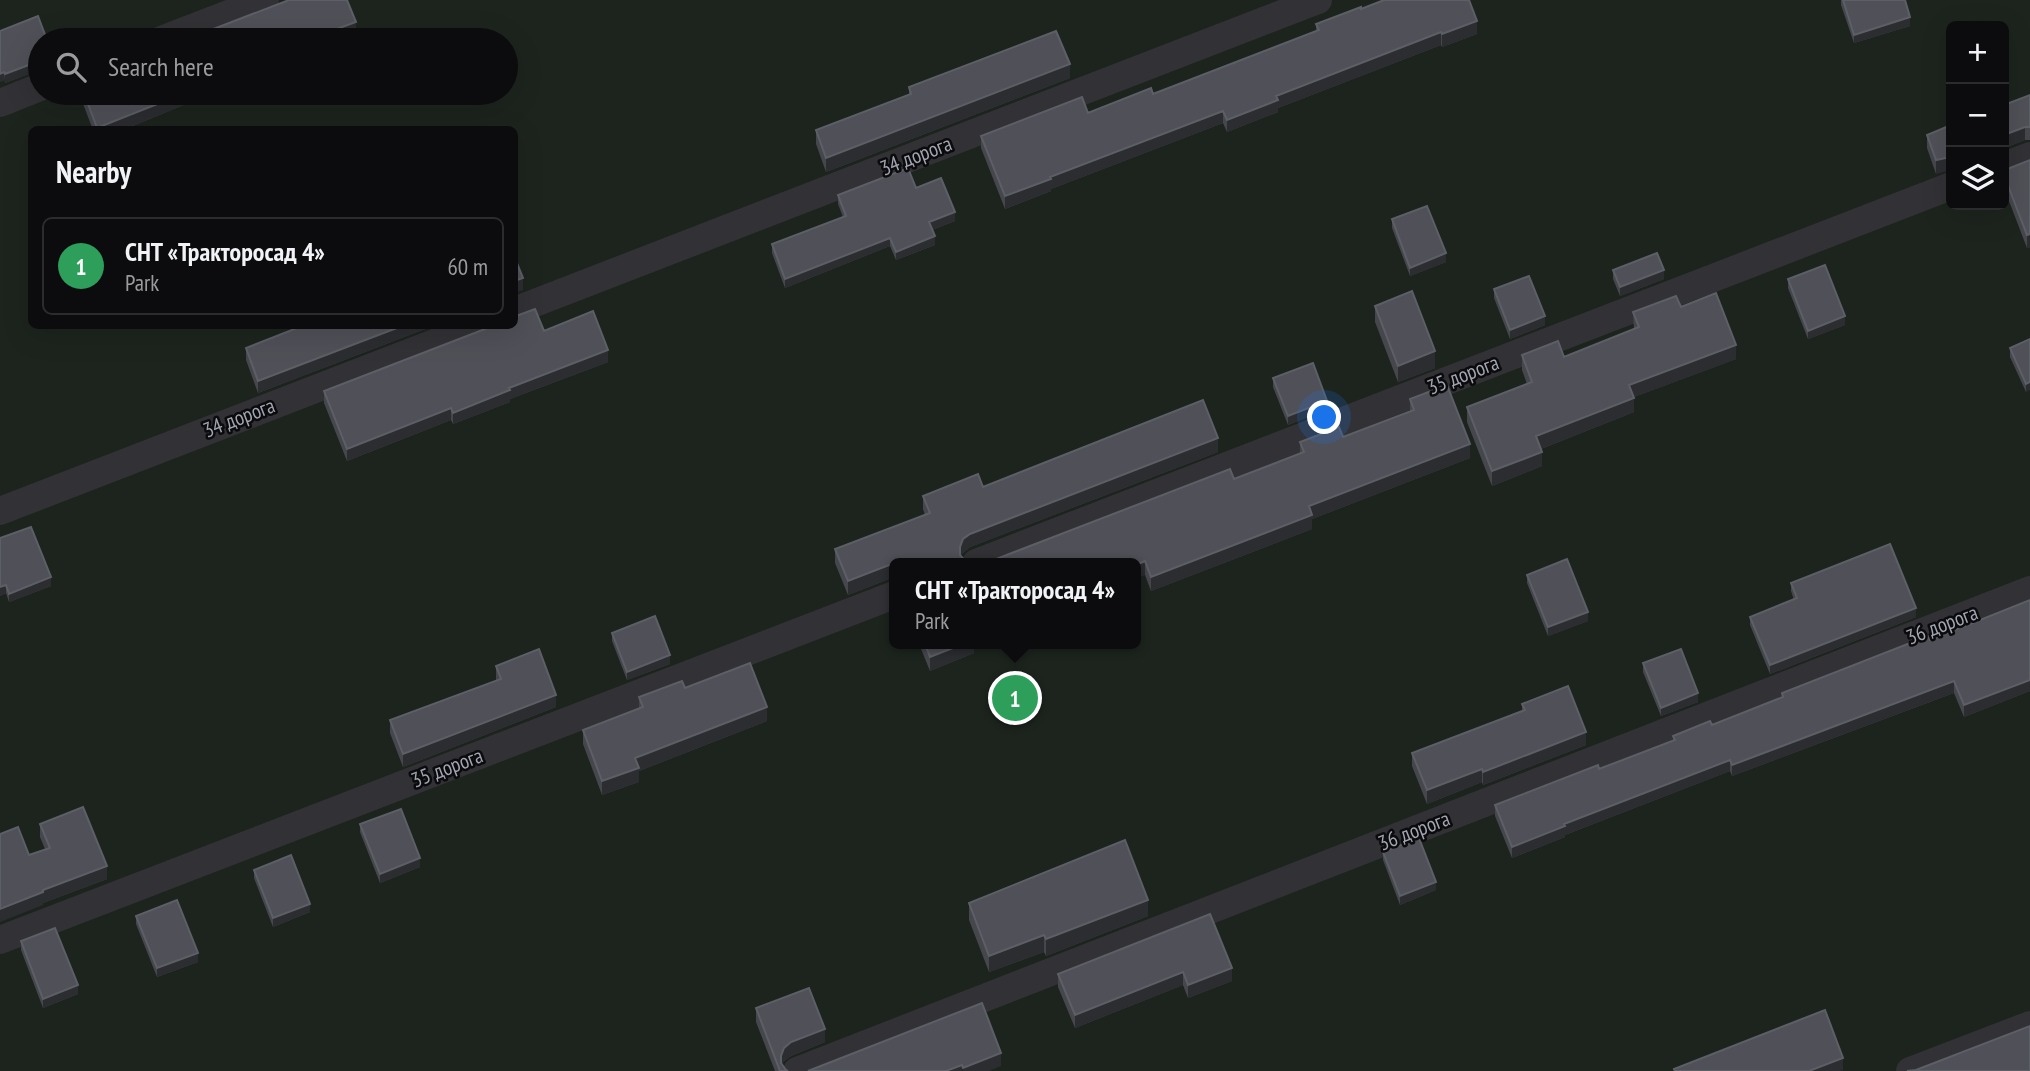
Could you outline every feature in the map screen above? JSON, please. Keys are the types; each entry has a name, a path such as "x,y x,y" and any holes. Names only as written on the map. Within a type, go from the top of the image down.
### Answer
{"lane":[{"path":"192,28 265,0"},
{"name":"34 дорога","path":"518,309 1318,0"},
{"path":"0,103 28,92"},
{"path":"2009,164 2030,156"},
{"name":"35 дорога","path":"989,558 1946,188"},
{"name":"34 дорога","path":"0,511 470,329"},
{"name":"36 дорога","path":"797,1071 2030,590"},
{"name":"35 дорога","path":"0,940 889,597"},
{"path":"1910,1071 2030,1025"}],"shaded area":[{"path":"0,0 2030,0 2030,1071 0,1071"}],"building":[{"path":"289,0 347,0 356,22 340,28 216,28"},
{"path":"1384,0 1469,0 1477,21 1442,34 1441,32 1276,96 1278,100 1227,120 1223,111 1005,196 981,136 1082,97 1088,113 1151,88 1153,94 1319,30 1316,24"},
{"path":"1843,0 1905,0 1910,17 1854,35"},
{"path":"38,16 42,28 28,28 28,65 0,74 0,31"},
{"path":"1056,31 1070,64 826,158 816,130 911,94 909,87"},
{"path":"2030,95 2030,127 2009,133 2009,103"},
{"path":"88,105 155,105 102,126 96,126"},
{"path":"1946,127 1946,158 1936,160 1927,135"},
{"path":"2030,160 2030,234 2027,235 2009,188 2010,168"},
{"path":"908,168 916,188 941,178 955,212 929,222 935,236 896,252 890,238 785,279 772,244 846,216 838,195"},
{"path":"1427,206 1446,253 1410,268 1392,219"},
{"path":"1657,253 1664,270 1620,287 1613,270"},
{"path":"1825,265 1845,316 1808,331 1788,279"},
{"path":"518,266 523,278 518,280"},
{"path":"1529,276 1545,316 1510,330 1494,289"},
{"path":"1412,291 1435,351 1398,366 1375,306"},
{"path":"1716,293 1736,345 1629,385 1634,398 1536,436 1542,452 1492,471 1467,407 1532,382 1522,355 1558,341 1564,357 1639,327 1633,312 1676,296 1681,307"},
{"path":"535,309 544,331 593,311 608,350 453,413 451,408 347,449 324,391 485,329 518,329 519,315"},
{"path":"294,329 394,329 258,381 246,348"},
{"path":"2030,339 2030,382 2026,384 2010,348"},
{"path":"1313,363 1327,401 1288,416 1273,378"},
{"path":"1447,385 1470,444 1309,506 1312,515 1151,577 1145,561 1141,563 1141,558 999,558 1230,469 1234,479 1304,452 1300,442 1339,427 1343,437 1414,410 1410,399"},
{"path":"1203,400 1218,438 970,534 963,539 960,547 963,558 889,558 889,565 848,581 835,549 930,513 923,496 978,474 983,487"},
{"path":"31,527 51,577 9,594 6,585 0,587 0,538"},
{"path":"1890,544 1916,608 1770,665 1750,617 1797,598 1791,583"},
{"path":"1567,559 1588,612 1548,627 1527,575"},
{"path":"2030,600 2030,680 1964,705 1954,681 1732,765 1730,760 1512,847 1495,805 1598,765 1599,769 1675,740 1673,736 1710,721 1712,725 1783,697 1782,693 1928,636 1930,640"},
{"path":"655,616 670,655 627,672 612,633"},
{"path":"539,649 556,695 403,754 390,720 501,679 496,666"},
{"path":"927,649 950,649 930,657"},
{"path":"1681,649 1698,693 1661,708 1643,663"},
{"path":"750,663 767,707 635,758 639,768 602,781 583,730 643,707 639,697 682,681 685,688"},
{"path":"1568,686 1586,732 1483,772 1482,769 1427,790 1412,753 1525,710 1522,704"},
{"path":"83,807 107,866 0,909 0,834 18,827 29,855 50,848 40,824"},
{"path":"401,809 420,858 380,874 360,824"},
{"path":"1419,838 1436,882 1400,896 1383,852"},
{"path":"1125,840 1148,900 1046,939 1044,935 989,956 969,903"},
{"path":"291,855 310,904 273,918 254,870"},
{"path":"177,900 198,953 157,968 136,916"},
{"path":"1210,914 1232,968 1188,985 1183,972 1075,1015 1058,974"},
{"path":"55,928 78,985 43,999 21,941"},
{"path":"809,988 825,1029 791,1042 784,1048 781,1063 788,1071 780,1071 756,1008"},
{"path":"982,1003 1001,1053 963,1068 962,1065 946,1071 808,1071"},
{"path":"1825,1010 1843,1058 1809,1071 1674,1069"},
{"path":"2030,1026 2030,1071 1907,1071 1916,1070"}],"place":[{"name":"СНТ «Тракторосад 4»","path":"1015,698"}]}
